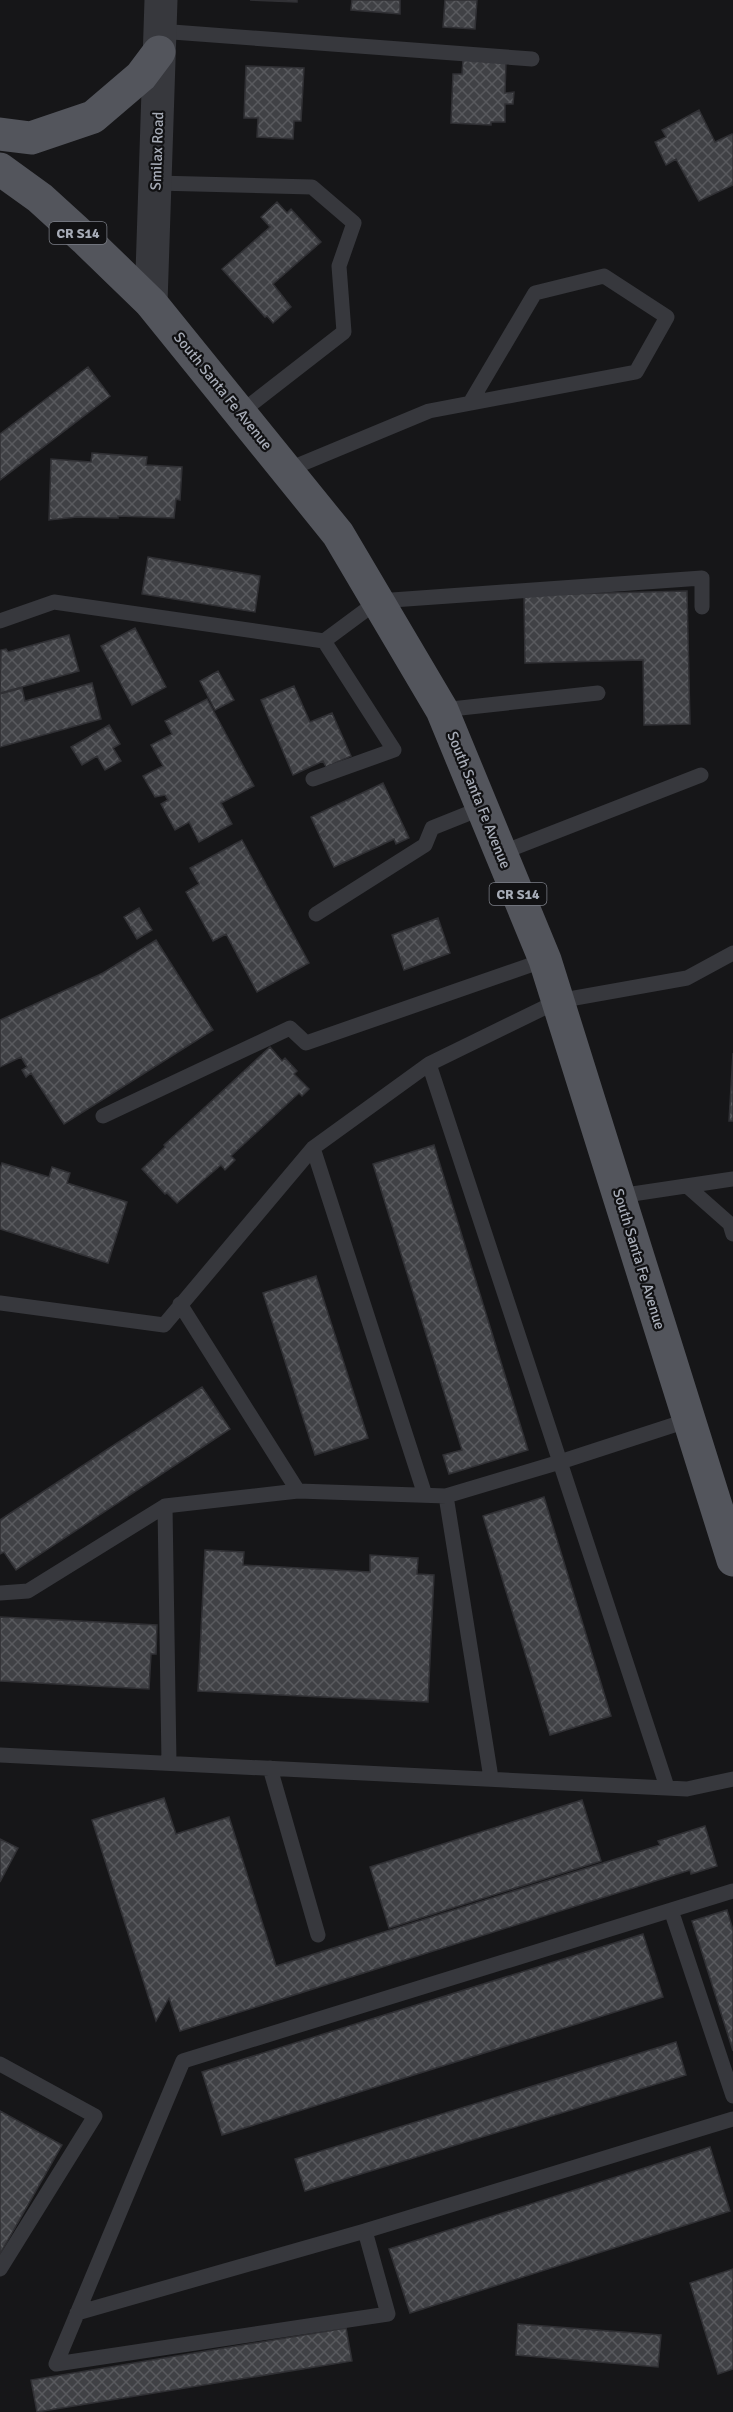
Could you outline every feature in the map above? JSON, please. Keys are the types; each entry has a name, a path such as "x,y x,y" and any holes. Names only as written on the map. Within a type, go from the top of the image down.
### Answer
{"main road":[{"path":"0,134 31,138 93,117 141,76 160,28"},
{"name":"South Santa Fe Avenue","path":"0,169 40,198 151,303 339,534 442,710 545,960 733,1560"}],"street":[{"name":"Smilax Road","path":"151,303 160,28"}],"lane":[{"path":"160,28 532,58"},
{"path":"156,183 312,187 354,223 339,266 344,332 240,413"},
{"path":"287,470 429,411 636,372 667,318 604,276 535,292 470,403"},
{"path":"0,621 54,602 324,641 378,601 702,578 702,607"},
{"path":"313,779 394,750 324,641"},
{"path":"442,710 598,693"},
{"path":"501,853 701,775"},
{"path":"316,914 425,845 432,828 482,808"},
{"path":"0,1304 164,1325 313,1148 429,1064 558,1001 687,978 733,953"},
{"path":"103,1116 290,1028 306,1043 545,960"},
{"path":"429,1064 667,1787"},
{"path":"313,1148 425,1495"},
{"path":"619,1196 733,1179"},
{"path":"687,1186 730,1224 733,1234"},
{"path":"180,1304 298,1491"},
{"path":"0,1593 28,1591 165,1506 298,1491 446,1496 689,1420"},
{"path":"446,1496 491,1779"},
{"path":"165,1506 169,1763"},
{"path":"0,1755 687,1789 733,1779"},
{"path":"270,1768 318,1935"},
{"path":"365,2231 388,2314 56,2364 183,2061 733,1891"},
{"path":"671,1910 733,2096"},
{"path":"0,2064 95,2116 0,2269"},
{"path":"77,2313 365,2231 733,2119"}],"building":[{"path":"250,0 297,0 297,2"},
{"path":"352,0 400,0 400,14 351,10"},
{"path":"445,0 477,0 475,29 443,27"},
{"path":"463,60 506,61 505,93 514,92 513,104 505,104 505,122 491,122 491,125 451,123 453,74 462,74"},
{"path":"246,66 304,68 301,121 294,121 293,139 257,137 258,118 244,118"},
{"path":"699,110 715,142 733,135 733,185 699,201 676,159 666,165 655,142 666,137 662,130"},
{"path":"277,202 287,213 291,209 321,242 273,284 291,307 273,323 222,269 270,227 261,217"},
{"path":"88,367 110,396 0,480 0,434"},
{"path":"92,453 147,457 146,465 182,467 180,500 176,499 174,518 118,516 118,518 77,517 49,520 51,459 91,462"},
{"path":"148,557 260,576 255,612 142,594"},
{"path":"687,591 690,724 644,725 643,660 525,663 524,595"},
{"path":"135,628 166,687 132,705 101,646"},
{"path":"69,635 79,671 0,693 1,650 6,649 8,652"},
{"path":"218,671 234,700 215,710 200,681"},
{"path":"92,683 101,719 0,747 0,694 22,688 25,701"},
{"path":"294,686 310,722 332,713 351,756 326,767 323,761 293,775 261,700"},
{"path":"207,699 254,786 221,803 232,824 199,842 189,822 175,830 161,804 168,800 165,795 155,797 143,776 163,766 151,745 172,734 165,721"},
{"path":"109,725 120,744 113,748 121,761 105,770 97,756 82,765 71,747"},
{"path":"383,783 409,838 396,844 394,839 334,867 311,817"},
{"path":"242,840 309,963 257,992 226,934 213,941 186,892 199,884 190,868"},
{"path":"139,908 152,930 137,939 124,917"},
{"path":"438,918 450,953 404,970 392,935"},
{"path":"156,940 213,1030 64,1124 31,1073 26,1077 22,1070 27,1067 21,1057 0,1067 0,1020 103,973"},
{"path":"270,1047 282,1061 285,1058 297,1071 294,1074 309,1089 302,1096 299,1093 231,1156 235,1160 225,1170 221,1165 177,1203 167,1193 165,1194 142,1169 165,1147 164,1145"},
{"path":"733,1053 733,1121 729,1121"},
{"path":"434,1145 528,1450 449,1474 443,1455 462,1450 373,1164"},
{"path":"2,1163 49,1177 52,1167 70,1173 67,1183 127,1202 108,1263 0,1229 0,1169"},
{"path":"316,1276 368,1438 315,1455 263,1293"},
{"path":"202,1387 230,1429 16,1570 4,1552 0,1554 0,1520"},
{"path":"544,1497 611,1716 550,1735 483,1516"},
{"path":"205,1550 244,1552 243,1565 370,1572 370,1555 418,1558 417,1574 434,1575 428,1702 198,1691"},
{"path":"0,1617 157,1625 156,1654 151,1654 149,1689 0,1681"},
{"path":"164,1798 176,1834 229,1817 276,1966 660,1845 658,1841 705,1826 717,1866 691,1874 690,1870 180,2031 169,1998 156,2021 92,1820"},
{"path":"582,1800 601,1861 389,1928 370,1867"},
{"path":"0,1839 18,1848 0,1882"},
{"path":"727,1910 733,1930 733,2051 692,1921"},
{"path":"643,1934 663,1997 222,2135 202,2072"},
{"path":"676,2042 686,2075 305,2191 295,2159"},
{"path":"0,2111 62,2145 0,2254"},
{"path":"710,2147 730,2211 410,2313 389,2249"},
{"path":"733,2269 733,2369 718,2374 690,2283"},
{"path":"518,2324 661,2335 658,2367 516,2355"},
{"path":"346,2328 352,2361 37,2412 31,2380"}]}
